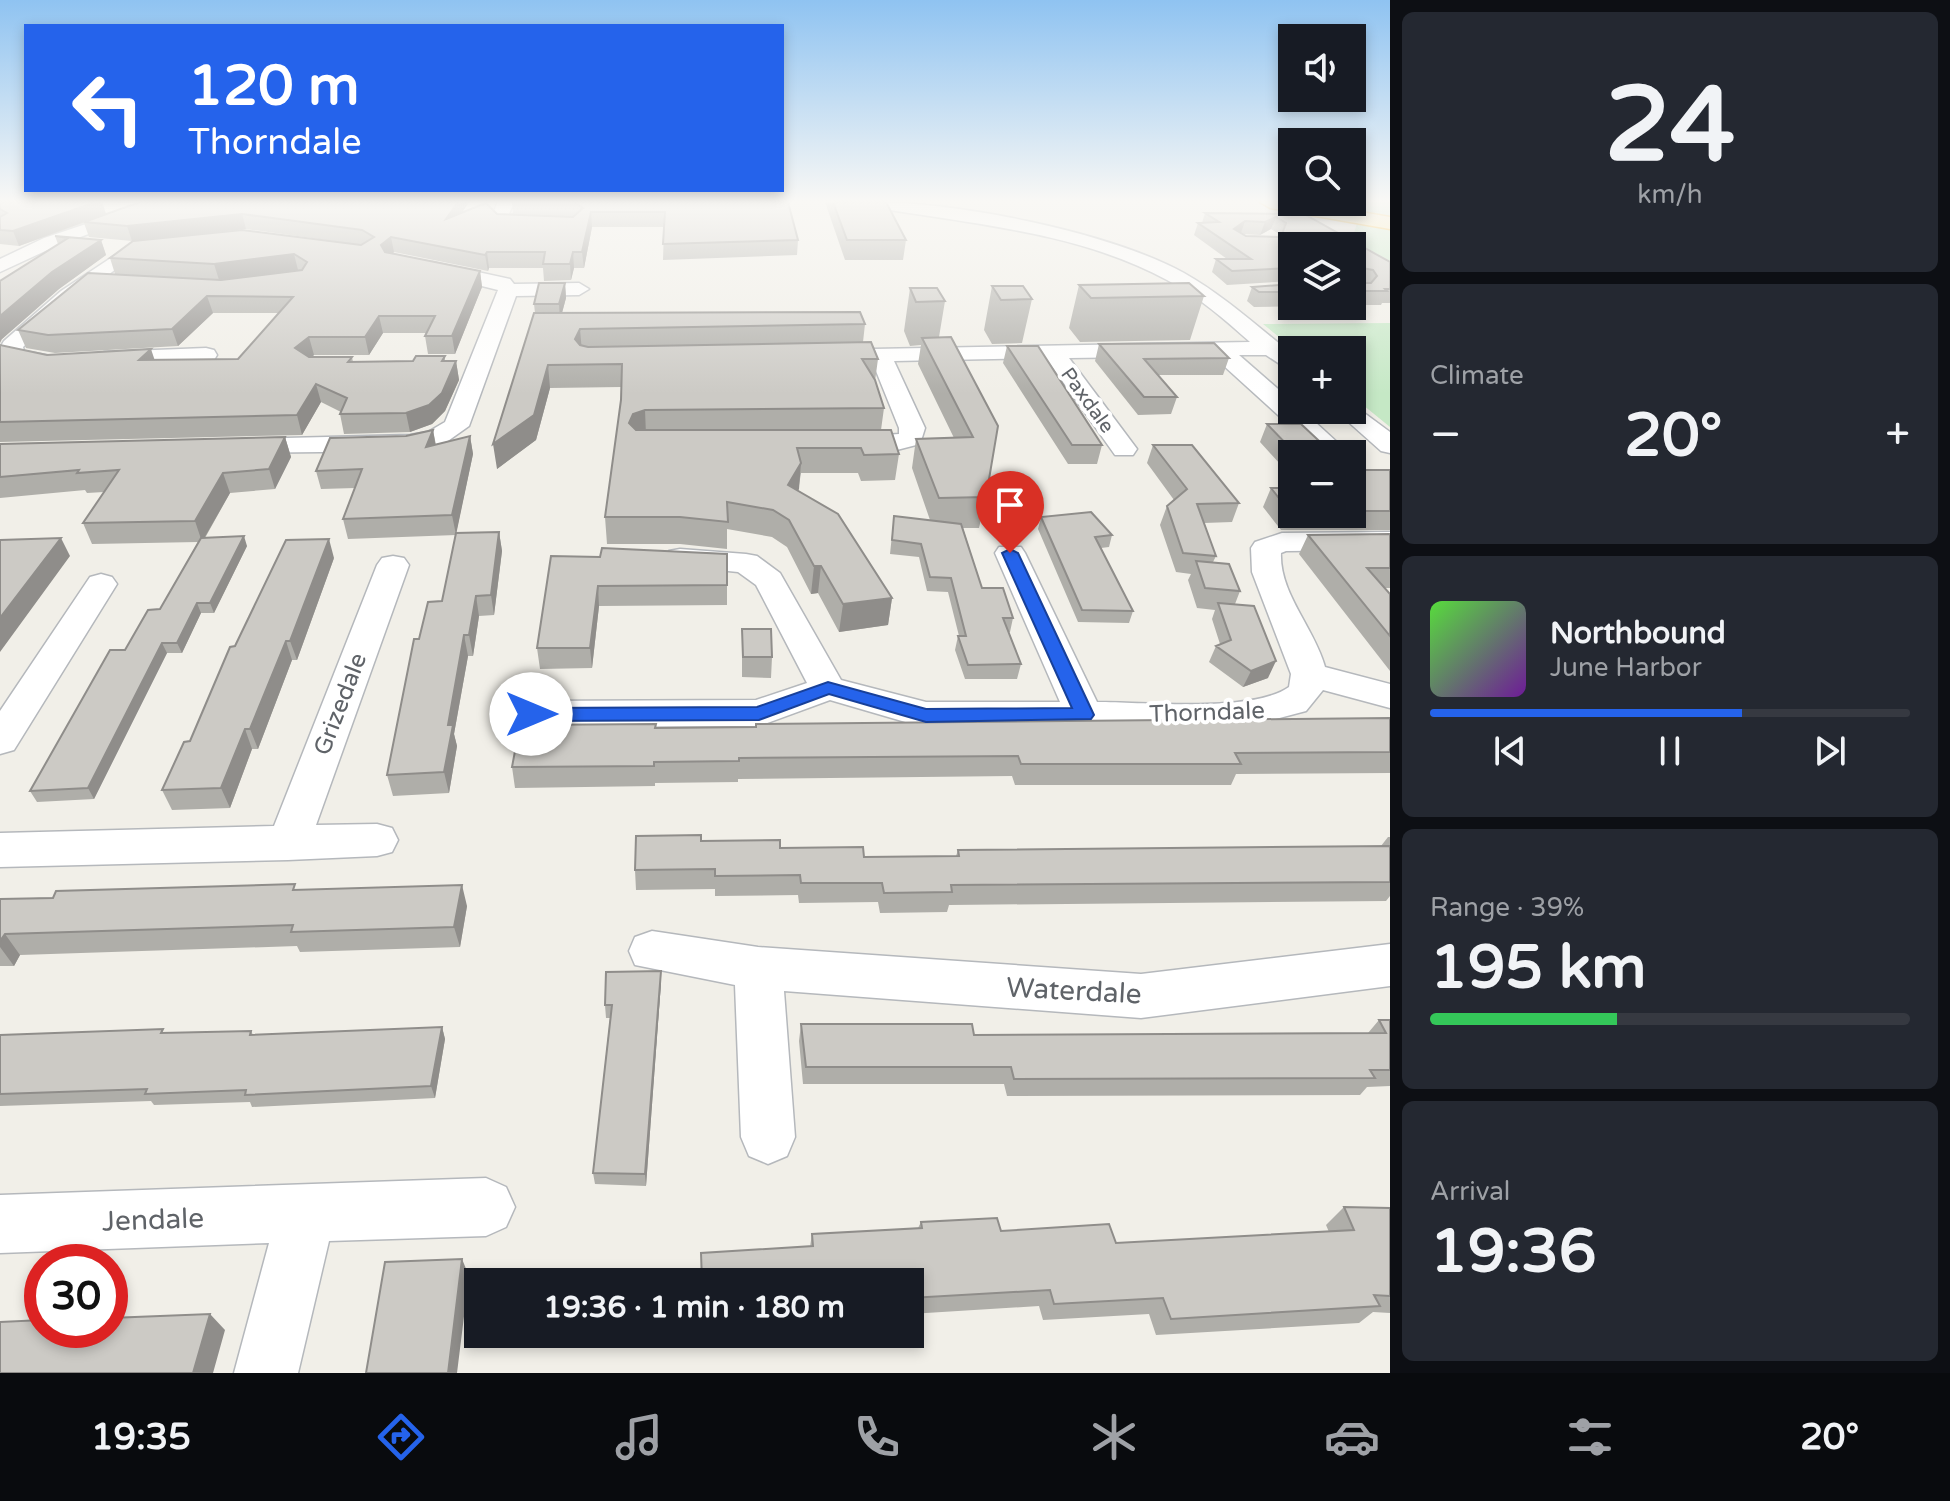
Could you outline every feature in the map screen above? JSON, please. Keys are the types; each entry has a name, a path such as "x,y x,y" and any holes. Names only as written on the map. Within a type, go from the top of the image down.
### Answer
{"street":[{"path":"111,266 89,280 12,346 13,356 28,361 76,361 206,355"},
{"path":"420,266 503,283 508,290"},
{"path":"1152,266 1206,295 1278,354"},
{"path":"89,280 117,282"},
{"path":"508,290 579,289"},
{"path":"213,448 410,443 436,438 456,426 508,290"},
{"path":"1206,295 1233,293"},
{"name":"Paxdale","path":"804,356 1270,348"},
{"path":"1219,349 1321,440"},
{"name":"Paxdale","path":"1053,352 1125,449"},
{"path":"829,444 919,443 880,354"},
{"path":"450,365 480,364"},
{"path":"1364,424 1390,445"},
{"path":"1390,541 1282,542 1266,548 1263,558 1312,675 1390,696"},
{"path":"1010,553 1084,715"},
{"path":"531,714 759,713 828,688 769,580 746,563 710,558 654,558"},
{"name":"Grizedale","path":"288,844 393,565"},
{"path":"0,741 101,584"},
{"name":"Thorndale","path":"828,688 926,715 1241,715 1282,709 1305,693 1312,675"},
{"path":"0,850 377,840"},
{"name":"Waterdale","path":"652,951 758,968 1141,996 1390,965"},
{"path":"758,968 768,1137"},
{"name":"Jendale","path":"0,1224 486,1207"},
{"path":"266,1373 306,1215"}],"green space":[{"path":"1390,323 1390,427 1366,407 1366,336 1278,336 1263,324"}],"building":[{"path":"24,266 61,266 0,316 0,281"},
{"path":"304,266 455,266 480,271 452,336 425,336 435,316 379,316 365,337 309,337 295,348 309,357 352,357 348,362 413,361 416,356 445,356 442,361 456,361 442,393 429,405 406,413 340,414 347,398 316,384 297,415 0,422 0,345 47,355 151,349 139,360 238,359 293,297 207,296 172,329 48,335 18,330 88,273 221,280 302,270"},
{"path":"1225,266 1278,266 1278,269 1232,271"},
{"path":"1366,266 1390,266 1390,289 1385,289 1387,291 1366,291 1366,283 1371,283 1377,276"},
{"path":"539,283 565,283 559,304 534,304"},
{"path":"1189,283 1204,296 1091,298 1079,285"},
{"path":"1278,285 1278,292 1259,292 1252,287"},
{"path":"992,286 1023,286 1032,299 1001,300"},
{"path":"910,288 937,288 945,301 916,302"},
{"path":"860,312 865,324 580,329 575,339 580,345 588,347 871,342 878,359 862,359 875,380 884,408 645,410 633,414 629,423 636,430 891,430 899,454 864,455 861,448 797,448 801,463 788,485 838,514 892,598 843,604 821,566 814,566 789,520 773,510 727,502 728,522 680,517 605,517 621,400 622,364 548,365 534,415 493,444 534,313"},
{"path":"951,337 998,426 986,497 939,498 916,439 973,437 922,338"},
{"path":"1214,343 1229,358 1144,359 1177,397 1144,397 1099,344"},
{"path":"1007,346 1038,346 1102,445 1072,445"},
{"path":"1267,424 1301,424 1318,440 1282,440"},
{"path":"433,430 426,447 470,436 452,515 343,519 362,469 316,471 330,438 406,436"},
{"path":"285,437 269,469 223,473 195,521 83,523 119,470 0,477 0,444"},
{"path":"1153,445 1192,445 1239,503 1197,504 1216,556 1183,553 1167,506 1187,489"},
{"path":"1366,470 1390,470 1390,511 1366,511"},
{"path":"1091,512 1112,535 1095,537 1133,611 1082,610 1041,517"},
{"path":"894,516 961,524 982,588 1003,588 1013,618 1003,618 1021,664 968,665 958,636 966,636 951,578 930,577 921,544 892,540"},
{"path":"499,532 491,595 476,596 469,635 464,635 448,725 453,725 444,772 387,775 414,639 419,639 428,602 442,601 456,533"},
{"path":"1390,534 1390,568 1367,568 1390,594 1390,636 1308,535"},
{"path":"244,536 210,603 197,603 177,643 162,643 88,788 30,791 110,650 125,650 148,610 160,609 201,538"},
{"path":"61,538 0,618 0,540"},
{"path":"329,539 290,641 286,641 250,729 245,729 221,788 162,790 184,742 190,741 230,647 235,646 286,540"},
{"path":"602,548 727,554 727,585 598,586 590,648 537,648 551,556 600,557"},
{"path":"1196,561 1229,564 1240,591 1205,588"},
{"path":"1218,603 1254,606 1276,661 1251,671 1216,646 1231,640"},
{"path":"742,629 771,629 772,657 743,657"},
{"path":"1390,718 1390,752 1235,753 1241,764 1021,764 1018,756 739,758 739,761 654,762 654,766 512,767 520,725 656,724 655,728 756,727 756,724"},
{"path":"701,835 701,841 780,840 780,848 863,847 864,857 959,856 958,850 1390,846 1390,882 951,885 952,892 884,893 882,883 801,883 800,875 715,876 715,869 635,870 636,836"},
{"path":"295,884 293,890 462,885 454,927 291,932 293,925 5,934 0,941 0,899 53,898 56,891"},
{"path":"661,971 645,1174 593,1173 612,1005 605,1005 606,972"},
{"path":"1379,1020 1390,1020 1390,1070 1370,1070 1375,1078 1014,1079 1011,1067 806,1067 801,1024 972,1024 974,1035 1386,1033"},
{"path":"442,1027 431,1086 245,1095 246,1090 145,1094 147,1089 0,1094 0,1035 163,1029 161,1033 251,1031 250,1035"},
{"path":"1344,1207 1390,1208 1390,1296 1374,1295 1380,1306 1171,1319 1163,1298 1054,1304 1050,1290 924,1297 924,1268 702,1268 701,1253 813,1246 812,1234 922,1228 921,1222 997,1218 1001,1231 1109,1224 1116,1243 1354,1230"},
{"path":"462,1259 448,1373 366,1373 385,1262"},
{"path":"210,1314 193,1373 0,1373 0,1322 24,1321 24,1348 128,1348 128,1317"}],"route":[{"path":"531,714 759,713 828,688 926,715 1084,715 1010,553"}]}
